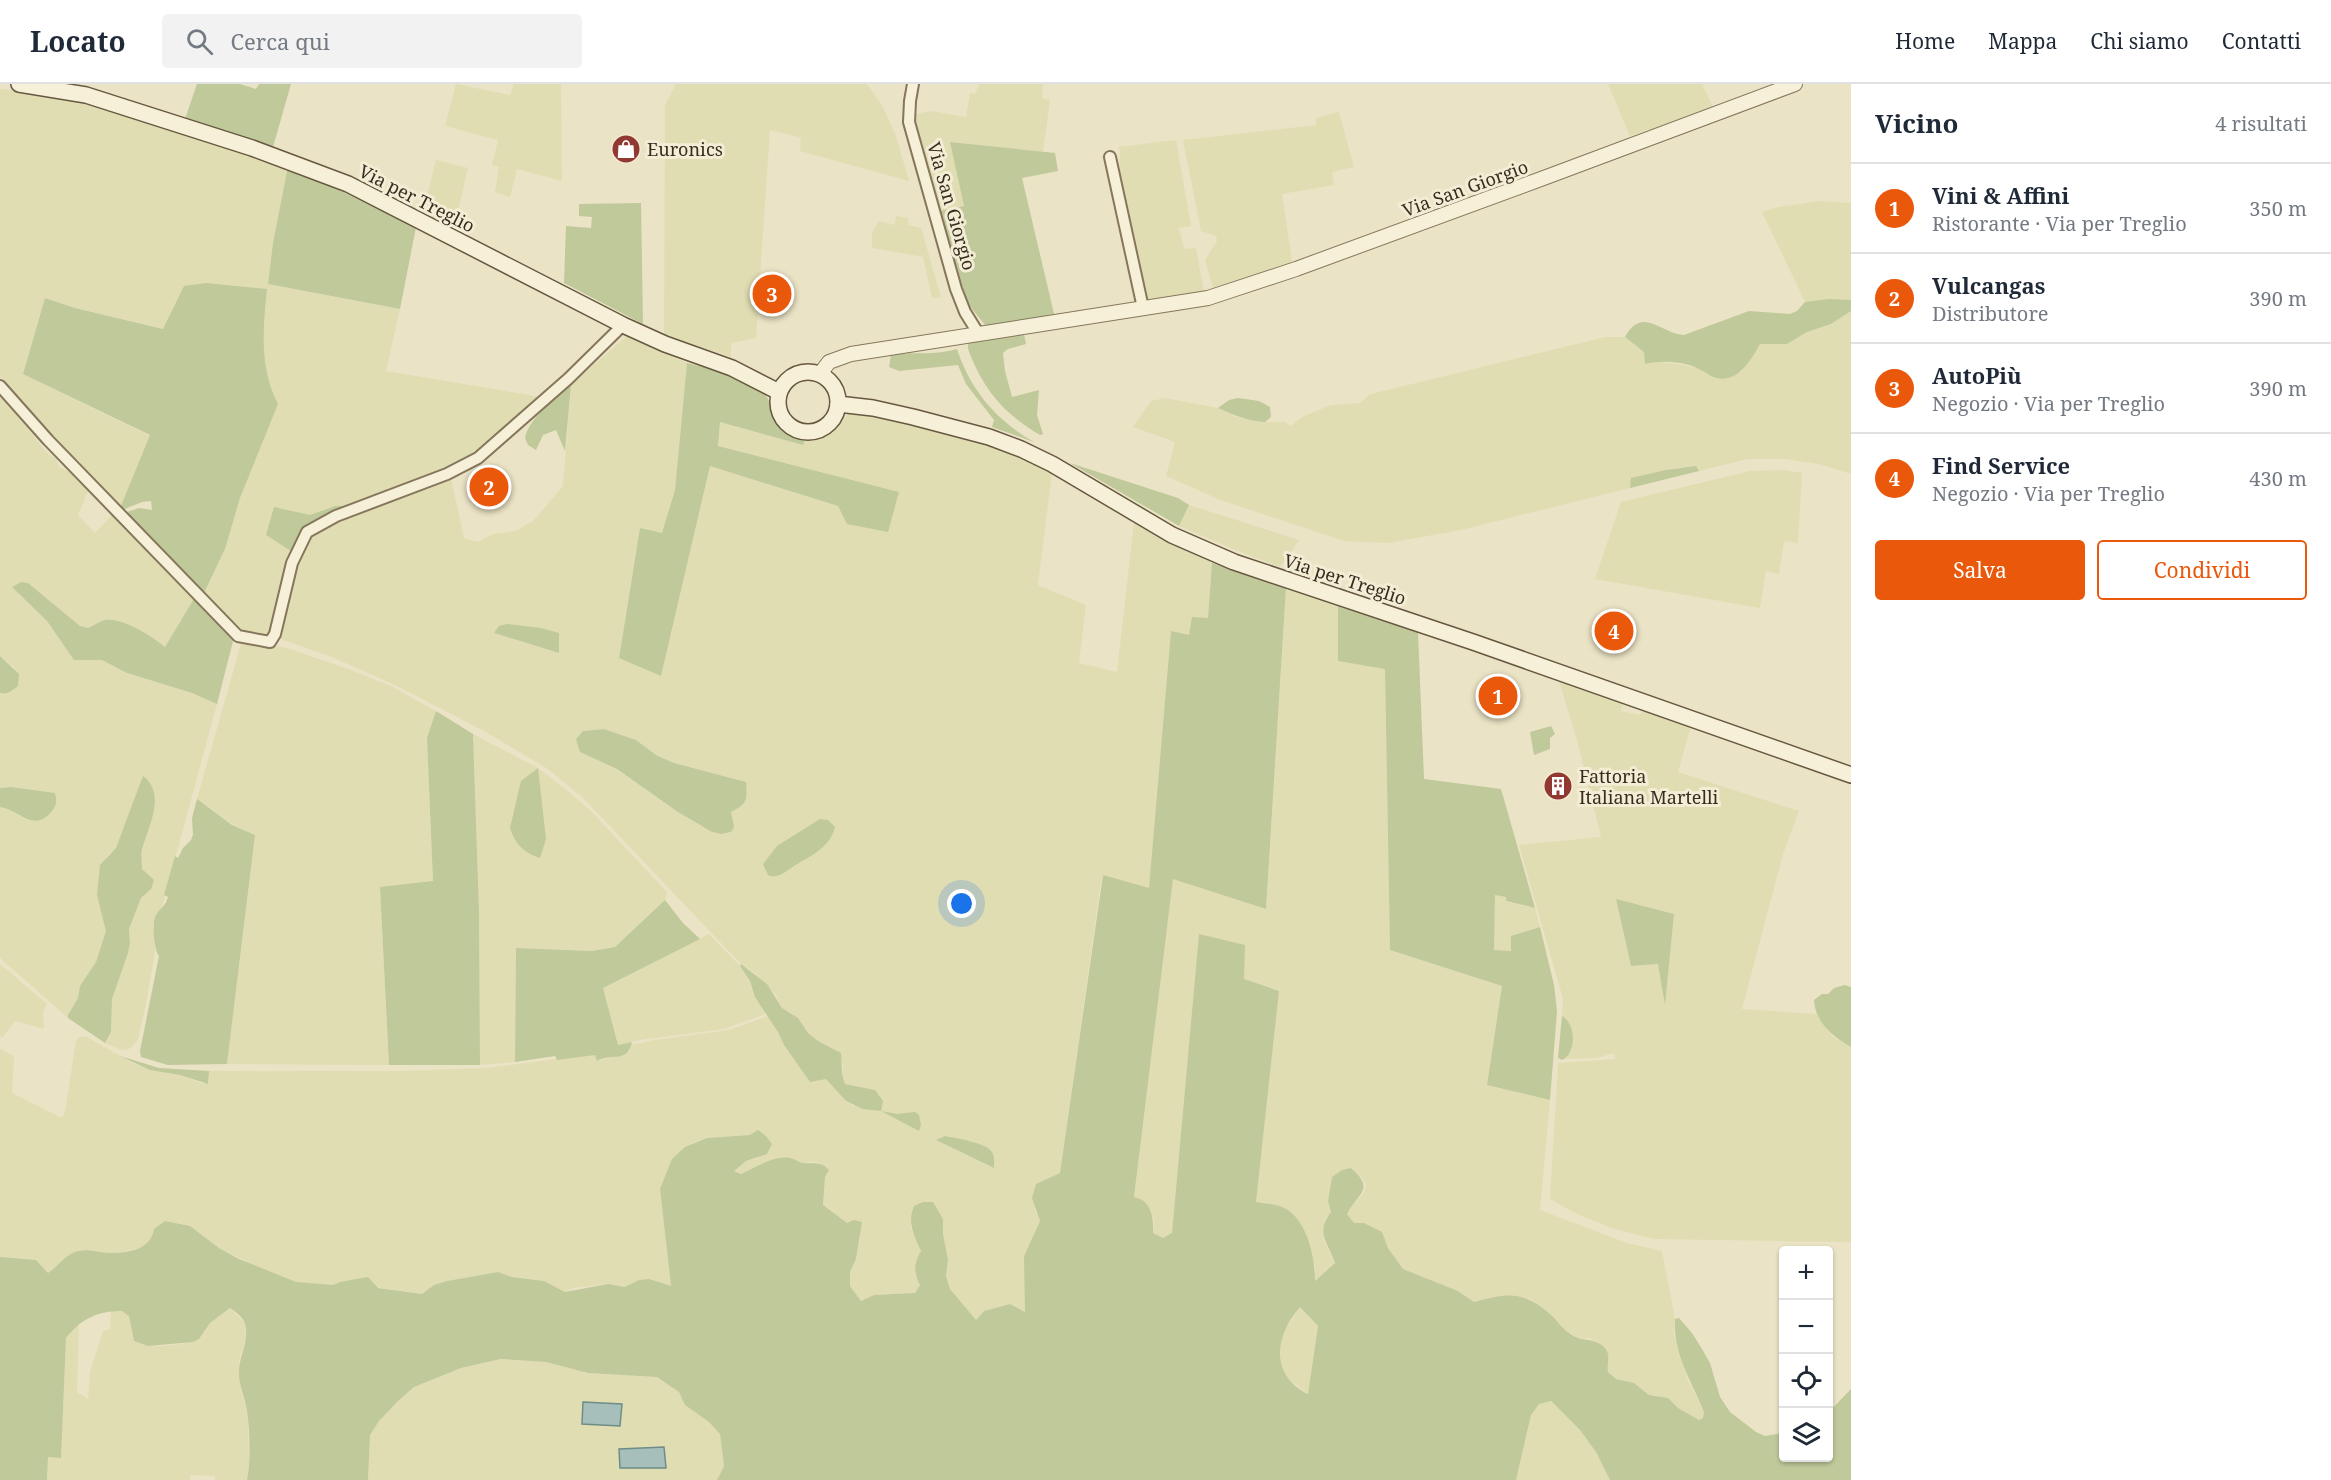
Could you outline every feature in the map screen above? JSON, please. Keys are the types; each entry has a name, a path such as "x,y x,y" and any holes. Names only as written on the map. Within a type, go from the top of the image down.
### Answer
{"main road":[{"name":"Via per Treglio","path":"19,84 86,95 252,148 348,184 623,325 665,344 732,368 779,392"},
{"path":"806,372 820,374 835,390 838,404 831,422 815,431 797,430 783,419 777,402 779,392 783,384 792,376 806,372"},
{"name":"Via per Treglio","path":"838,404 873,408 903,415 1010,445 1052,464 1172,535 1234,562 1473,642 1851,775"}],"street":[{"name":"Via San Giorgio","path":"914,84 909,122 956,289 965,312 978,333"},
{"name":"Via San Giorgio","path":"820,374 838,358 959,336 1208,298 1296,269 1795,84"},
{"path":"1110,157 1143,308"},
{"path":"0,386 48,440 238,636 270,642 275,634 292,563 307,532 336,516 447,474 478,458 568,379 623,325"}],"shaded area":[{"path":"456,84 510,95 514,84 561,84 562,181 517,169 510,197 495,192 499,167 492,165 498,140 445,126"},
{"path":"676,84 867,84 882,105 896,136 909,181 800,151 801,138 770,130 756,338 731,343 731,357 664,335 665,105"},
{"path":"979,84 1043,84 1042,98 1050,100 1043,152 951,142 964,206 940,211 917,131 915,114 931,111 966,117 970,93 975,94"},
{"path":"1608,84 1702,84 1714,109 1651,133 1649,129 1630,136"},
{"path":"0,89 40,92 66,98 288,166 273,243 268,284 400,309 386,371 541,397 473,456 449,469 347,506 325,509 267,535 294,553 272,631 266,637 234,626 203,595 225,549 240,498 277,404 266,369 262,335 267,289 164,329 75,308 45,298 23,374 150,436 120,508 0,377"},
{"path":"1339,112 1354,167 1332,172 1334,185 1282,194 1293,267 1215,295 1205,260 1217,241 1216,236 1201,231 1183,140 1316,125 1316,118"},
{"path":"1176,140 1191,226 1179,228 1184,249 1196,248 1205,297 1147,305 1119,180 1120,151 1118,147"},
{"path":"436,160 468,168 454,228 423,213"},
{"path":"1820,201 1851,203 1851,300 1805,302 1762,212 1778,207"},
{"path":"896,216 908,218 908,225 921,228 941,297 932,298 923,257 872,248 872,233 879,221 895,225"},
{"path":"1851,311 1851,474 1819,464 1785,459 1748,459 1699,471 1696,467 1677,468 1632,478 1630,488 1461,530 1388,543 1344,541 1223,501 1166,476 1175,442 1133,427 1151,401 1165,398 1218,408 1237,417 1259,422 1285,422 1291,426 1302,417 1331,405 1360,403 1371,394 1605,337 1625,337 1644,352 1645,363 1655,361 1684,365 1698,368 1712,376 1741,372 1760,344 1787,344 1807,332 1831,324"},
{"path":"628,335 687,363 675,490 662,534 640,528 619,657 661,676 710,466 838,506 899,493 718,446 720,422 803,445 805,440 825,436 835,429 853,409 936,429 1007,451 1052,473 1038,585 1086,605 1079,663 1117,672 1134,522 1212,563 1208,618 1189,635 1171,632 1149,889 1102,875 1060,1173 1036,1184 1035,1210 1040,1221 1024,1256 1026,1312 1010,1304 984,1311 976,1320 970,1314 950,1289 946,1276 948,1260 943,1234 943,1219 910,1225 921,1251 915,1275 920,1285 914,1293 874,1295 861,1301 850,1286 850,1272 856,1259 860,1238 847,1223 823,1205 825,1177 829,1170 818,1162 800,1163 791,1158 768,1162 741,1174 734,1170 746,1161 758,1158 750,1135 707,1138 693,1143 660,1189 671,1286 625,1287 608,1284 574,1288 565,1292 544,1281 513,1277 498,1272 447,1281 434,1285 422,1294 340,1282 333,1285 316,1285 296,1282 270,1273 219,1248 190,1226 165,1221 145,1247 113,1254 80,1250 64,1259 48,1273 36,1260 0,1257 0,1049 14,1056 12,1093 62,1118 65,1112 76,1040 81,1036 150,1070 208,1083 209,1071 402,1071 487,1068 595,1054 597,1061 629,1052 631,1045 729,1030 768,1016 784,1045 810,1082 826,1078 846,1101 854,1106 875,1090 845,1084 842,1074 843,1065 834,1049 818,1041 808,1033 798,1018 782,1008 776,995 752,971 741,964 583,798 548,769 484,731 397,686 334,658 278,638 292,576 308,539 330,524 450,474 464,538 478,542 493,534 515,531 533,521 563,486 571,385","holes":["507,624 528,627 559,653 494,633","604,729 636,740 656,755 674,763 746,782 746,800 743,805 731,812 731,832 721,834 712,832 678,812 617,769 580,752 583,731","945,1136 982,1145 991,1150 994,1156 989,1166 936,1140"]},
{"path":"2,395 47,453 56,459 59,467 78,476 90,487 78,515 95,533 114,513 195,597 165,647 142,631 109,620 103,620 88,628 80,626 28,583 12,587 47,621 74,660 102,660 127,673 192,693 217,704 162,907 155,916 153,925 155,952 146,1004 138,1040 129,1049 121,1050 105,1043 111,1032 112,999 128,953 129,929 141,898 150,889 142,869 142,853 155,803 143,778 116,848 106,857 104,920 106,931 96,962 80,986 78,998 68,1018 0,958 0,807 9,808 20,816 57,801 54,793 11,787 0,788 0,693 3,694 15,668 0,656 0,399"},
{"path":"1784,470 1802,473 1798,543 1784,541 1779,574 1766,571 1760,608 1595,579 1621,502 1750,471"},
{"path":"1189,505 1299,540 1280,567 1179,526"},
{"path":"1286,587 1338,606 1338,661 1385,668 1390,950 1502,986 1487,1085 1550,1100 1540,1210 1627,1243 1662,1251 1675,1319 1674,1334 1688,1380 1704,1412 1703,1418 1699,1420 1678,1408 1668,1398 1649,1395 1634,1383 1616,1379 1608,1372 1608,1354 1602,1346 1589,1338 1580,1339 1563,1329 1555,1319 1531,1299 1492,1297 1474,1302 1458,1291 1403,1269 1388,1248 1381,1232 1364,1223 1354,1223 1347,1214 1363,1194 1366,1185 1351,1168 1332,1177 1328,1201 1331,1212 1325,1220 1324,1240 1335,1263 1315,1281 1315,1266 1290,1211 1280,1206 1256,1202 1279,991 1244,979 1244,945 1199,935 1172,1234 1163,1238 1153,1233 1154,1219 1134,1197 1173,878 1266,909"},
{"path":"242,640 287,648 351,670 391,686 436,711 427,738 433,882 380,888 389,1065 227,1064 255,836 232,824 197,799"},
{"path":"1559,681 1623,703 1621,711 1639,715 1644,710 1691,726 1678,772 1799,811 1783,854 1742,1009 1817,1014 1833,1037 1851,1047 1851,1242 1654,1239 1611,1228 1575,1213 1550,1199 1558,1063 1615,1059 1614,1053 1597,1058 1565,1059 1572,1050 1570,1025 1562,1016 1563,999 1519,845 1601,837 1577,740","holes":["1616,900 1674,914 1665,1002 1658,964 1631,966"]},
{"path":"473,734 538,768 563,787 591,811 667,892 665,900 615,947 592,951 516,948 515,1062 480,1065 479,911"},
{"path":"1495,895 1506,897 1506,902 1535,908 1540,927 1511,936 1511,951 1494,950"},
{"path":"709,934 740,966 766,1014 724,1029 618,1045 603,988"},
{"path":"0,964 47,1004 43,1011 44,1029 15,1021 2,1038 0,1035"},
{"path":"1300,1307 1318,1326 1308,1394 1283,1374 1279,1356 1280,1338"},
{"path":"230,1308 245,1323 246,1337 239,1361 241,1390 248,1416 247,1480 215,1480 215,1476 190,1475 190,1480 47,1480 48,1457 61,1457 66,1338 76,1325 79,1323 77,1392 88,1399 90,1372 103,1331 110,1329 111,1311 122,1311 129,1316 134,1341 148,1346 161,1346 182,1344 199,1339 210,1323"},
{"path":"501,1359 546,1362 588,1373 657,1377 679,1392 686,1405 709,1422 720,1434 724,1466 717,1480 368,1480 370,1435 379,1421 398,1401 414,1387 461,1368"},
{"path":"1551,1401 1580,1430 1596,1452 1610,1480 1516,1480 1531,1415 1539,1403"}],"green space":[{"path":"197,84 240,84 256,89 259,84 291,84 273,147 185,119"},
{"path":"950,142 1055,153 1058,171 1022,178 1055,318 986,326 968,304 940,211 964,206"},
{"path":"288,166 416,227 400,309 268,284 273,243"},
{"path":"641,203 643,324 564,283 566,226 591,228 592,217 579,216 579,204"},
{"path":"206,283 267,289 265,362 278,404 240,498 225,549 203,595 124,513 139,508 152,510 151,501 122,510 120,508 150,435 23,374 45,298 75,308 163,329 184,286"},
{"path":"1829,299 1851,300 1851,311 1831,324 1807,332 1787,344 1760,344 1741,371 1727,378 1720,379 1693,366 1680,363 1645,364 1644,352 1625,337 1639,323 1646,322 1684,335 1749,311 1790,314 1797,311 1805,302"},
{"path":"1023,330 1026,344 1008,349 1003,353 1005,371 1012,397 1039,390 1037,415 1043,434 1040,435 1015,418 996,399 980,376 968,349 968,343 973,338"},
{"path":"957,349 969,378 986,403 1008,424 1034,442 992,427 994,420 966,384 958,365 899,371 889,367 891,355"},
{"path":"687,363 733,374 755,384 768,400 783,430 805,440 803,445 720,422 718,446 899,492 888,532 847,524 838,506 710,466 661,676 619,658 640,528 662,533 675,490"},
{"path":"571,385 565,451 556,430 543,435 536,450 528,445 525,438 528,430 544,409"},
{"path":"1238,398 1259,401 1270,407 1271,417 1265,422 1253,420 1218,408 1229,400"},
{"path":"1070,463 1178,498 1189,505 1179,526"},
{"path":"1696,466 1699,471 1630,488 1631,478"},
{"path":"335,506 347,506 321,520 294,553 266,535 274,507 310,515"},
{"path":"1212,563 1286,587 1266,909 1173,879 1134,1197 1148,1206 1153,1221 1153,1233 1163,1238 1172,1233 1199,934 1245,945 1244,979 1279,991 1256,1202 1284,1208 1301,1224 1312,1252 1315,1281 1335,1263 1323,1232 1326,1219 1331,1212 1328,1201 1332,1177 1342,1170 1351,1168 1364,1186 1347,1214 1354,1223 1364,1223 1382,1232 1388,1248 1403,1269 1458,1291 1474,1302 1507,1295 1533,1302 1573,1335 1597,1342 1604,1347 1608,1354 1608,1372 1616,1379 1634,1383 1649,1395 1668,1398 1678,1408 1699,1420 1703,1418 1704,1412 1684,1367 1677,1344 1675,1319 1679,1318 1692,1333 1710,1363 1720,1397 1730,1412 1765,1436 1779,1434 1779,1462 1833,1462 1833,1408 1851,1389 1851,1480 1610,1480 1596,1452 1580,1430 1551,1401 1539,1404 1531,1415 1516,1480 717,1480 724,1466 720,1434 709,1422 685,1405 679,1392 657,1377 588,1373 546,1362 501,1359 461,1368 414,1387 398,1401 379,1421 370,1435 368,1480 247,1480 248,1422 239,1374 246,1330 243,1319 230,1308 210,1323 199,1339 193,1342 148,1346 134,1341 129,1316 122,1311 97,1315 84,1321 66,1338 61,1458 48,1457 47,1480 0,1480 0,1257 36,1260 48,1273 66,1257 78,1251 115,1253 140,1248 149,1241 154,1229 165,1221 190,1226 219,1248 239,1259 296,1282 333,1285 368,1277 378,1288 422,1294 434,1285 447,1281 498,1272 512,1277 544,1281 565,1292 608,1284 625,1287 639,1280 649,1279 671,1286 660,1189 672,1159 685,1147 707,1138 750,1135 758,1130 772,1144 767,1154 746,1161 734,1171 741,1174 778,1158 792,1158 803,1163 820,1164 829,1170 825,1177 823,1205 847,1223 854,1220 862,1222 856,1259 850,1272 850,1286 861,1301 874,1295 915,1293 920,1285 915,1268 921,1251 912,1229 912,1212 914,1206 923,1202 933,1202 943,1219 943,1234 948,1260 946,1276 950,1289 976,1320 984,1311 1010,1304 1025,1312 1024,1256 1040,1221 1032,1198 1036,1184 1060,1173 1103,875 1149,888 1171,631 1189,635 1192,617 1208,618","holes":["1300,1307 1318,1326 1308,1394 1295,1386 1287,1376 1280,1354 1285,1330"]},
{"path":"21,582 28,583 80,626 88,628 105,620 120,621 145,633 165,647 195,597 234,637 217,704 192,693 127,673 102,660 74,660 47,621 12,587"},
{"path":"1338,606 1418,632 1424,779 1501,789 1535,908 1506,901 1506,897 1495,895 1494,950 1511,951 1511,936 1540,927 1554,985 1557,1011 1550,1100 1487,1085 1502,986 1390,950 1385,669 1338,661"},
{"path":"507,624 541,628 559,633 559,653 494,633 499,626"},
{"path":"0,656 19,674 18,686 10,692 0,693"},
{"path":"436,711 473,734 479,911 480,1065 389,1065 380,887 433,881 427,738"},
{"path":"1551,726 1555,734 1550,738 1550,749 1534,755 1530,732"},
{"path":"604,729 636,740 656,755 674,763 746,782 745,801 731,812 734,827 731,832 721,834 712,832 678,812 617,769 580,752 576,739 583,731"},
{"path":"538,768 546,839 540,858 521,847 510,828 521,781"},
{"path":"143,776 150,783 155,801 142,850 142,869 154,880 151,889 141,898 129,929 128,953 112,999 111,1032 105,1043 68,1018 68,1015 78,998 80,986 96,962 106,931 97,895 100,865 116,848"},
{"path":"11,787 55,793 55,806 45,818 39,820 26,818 0,807 0,788"},
{"path":"197,799 232,825 255,835 227,1064 168,1065 141,1057 140,1051 159,956 155,943 154,920 168,897 164,895 175,856 178,858 193,835 192,818"},
{"path":"820,819 828,820 835,827 829,841 813,855 781,874 768,875 763,864 777,846"},
{"path":"1616,899 1674,914 1665,1005 1658,964 1631,966"},
{"path":"665,900 683,923 700,939 603,988 618,1045 632,1042 627,1053 597,1061 595,1055 557,1060 555,1056 515,1062 516,948 592,951 615,947"},
{"path":"741,964 767,984 782,1008 798,1018 808,1033 841,1053 845,1084 875,1090 883,1101 881,1111 863,1109 846,1101 826,1079 810,1082 755,997"},
{"path":"1845,985 1851,987 1851,1047 1838,1039 1821,1022 1814,1000 1822,994 1828,994 1834,988"},
{"path":"1562,1016 1570,1025 1573,1038 1570,1052 1562,1060 1558,1058"},
{"path":"120,1056 159,1068 209,1071 208,1084 180,1075 150,1070"},
{"path":"881,1111 897,1114 915,1112 919,1115 921,1125 919,1131"},
{"path":"945,1136 971,1141 989,1149 994,1156 994,1168 936,1140"}],"water":[{"path":"583,1402 622,1404 620,1426 582,1424"},
{"path":"664,1447 666,1468 620,1468 619,1449"}],"place":[{"name":"Euronics","path":"626,149"},
{"name":"AutoPiù","path":"772,294"},
{"name":"Vulcangas","path":"489,487"},
{"name":"Find Service","path":"1614,631"},
{"name":"Vini & Affini","path":"1498,696"},
{"name":"Fattoria Italiana Martelli","path":"1558,786"}]}
